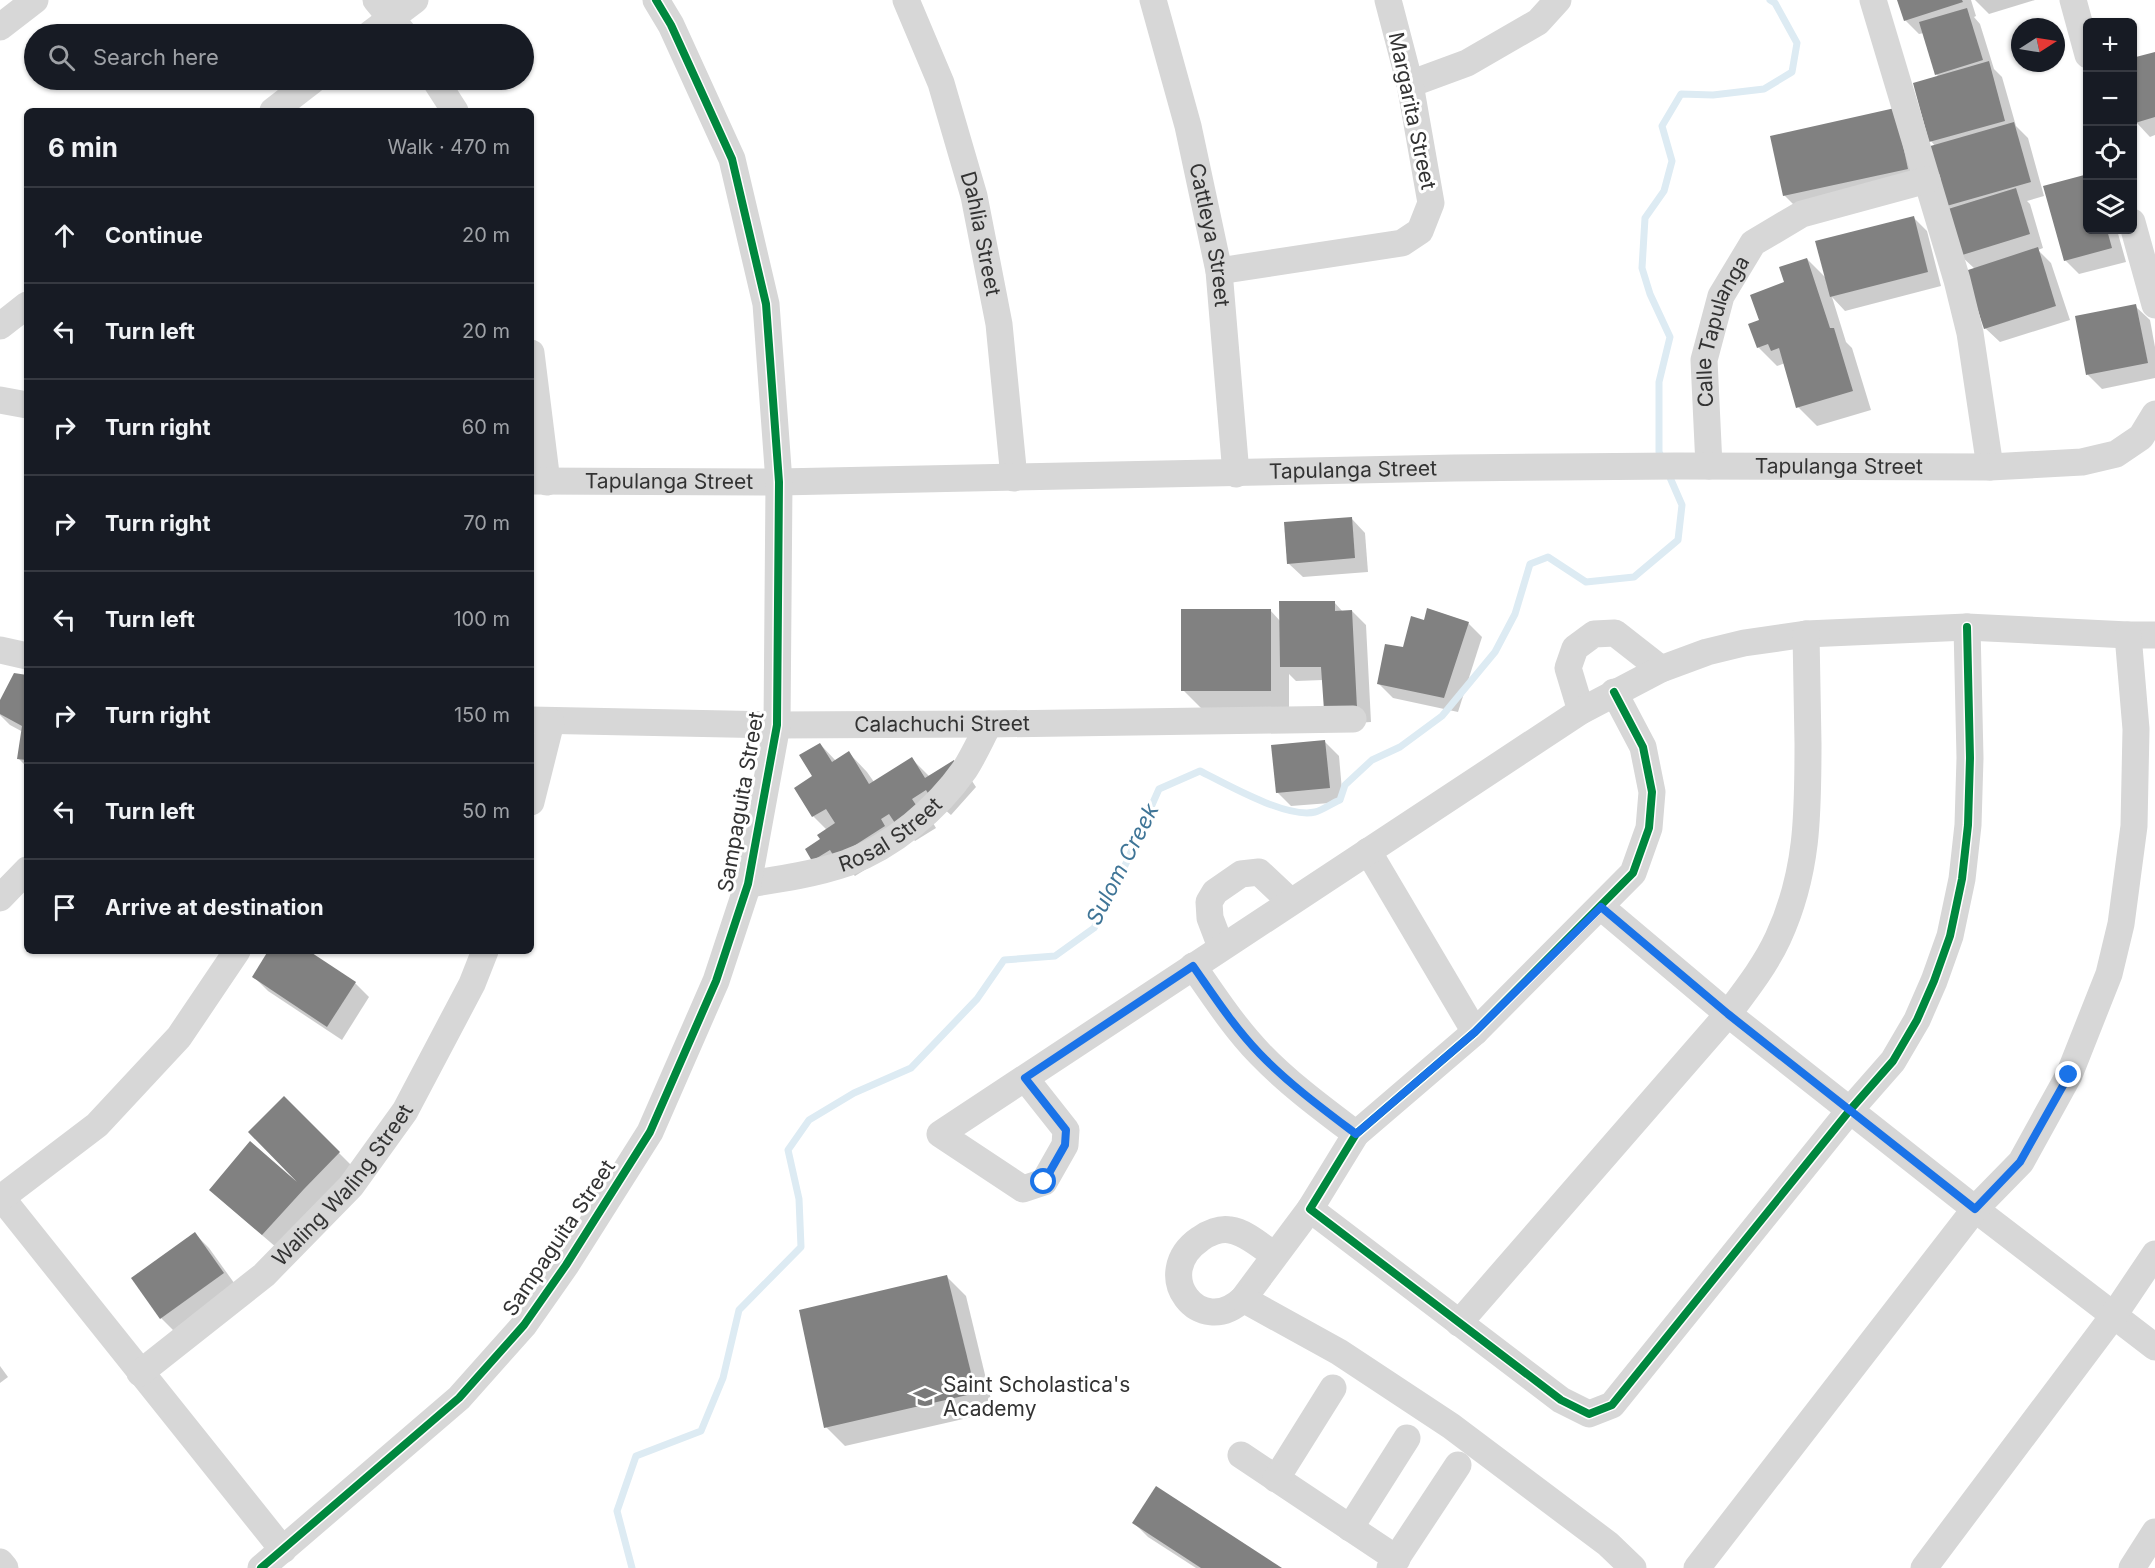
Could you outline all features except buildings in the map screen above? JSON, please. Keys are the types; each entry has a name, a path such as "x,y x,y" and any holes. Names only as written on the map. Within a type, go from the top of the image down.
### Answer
{"street":[{"path":"0,27 35,0"},
{"path":"385,22 415,0"},
{"name":"Sampaguita Street","path":"261,1568 459,1398 530,1316 566,1265 650,1132 716,981 748,884 777,725 779,482 766,304 732,159 671,25 656,0"},
{"name":"Dahlia Street","path":"906,0 941,83 974,196 999,324 1014,478"},
{"name":"Cattleya Street","path":"1153,0 1188,126 1219,271 1236,474"},
{"name":"Margarita Street","path":"1219,271 1402,243 1420,231 1431,203 1410,84 1388,0"},
{"path":"1410,84 1467,63 1538,22 1558,0"},
{"path":"1873,0 1928,180 1970,333 1990,467"},
{"path":"2073,0 2083,37"},
{"path":"277,108 300,90"},
{"path":"442,90 454,108"},
{"name":"Calle Tapulanga","path":"1709,466 1704,360 1721,296 1753,243 1802,214 1928,180"},
{"path":"2136,234 2155,305"},
{"path":"0,326 24,307"},
{"path":"0,400 24,404"},
{"path":"534,401 539,482"},
{"name":"Tapulanga Street","path":"539,482 779,482 1454,468 1990,467 2082,462 2116,454 2141,437 2155,414"},
{"path":"1310,1209 1561,1400 1589,1414 1612,1405 1850,1110 1893,1061 1917,1020 1950,936 1962,879 1968,825 1970,758 1967,627"},
{"path":"1025,1078 1066,1130 1065,1145 1044,1182 1023,1189 940,1134 1581,711 1660,669 1707,652 1744,643 1806,634 1967,627 2155,635"},
{"path":"1581,711 1568,668 1575,648 1594,634 1615,633 1660,669"},
{"path":"1459,1323 1728,1014 1759,972 1778,938 1794,895 1804,853 1808,813 1806,634"},
{"path":"1697,1568 1975,1209 2020,1162 2069,1075 2109,974 2121,924 2134,826 2136,729 2128,635"},
{"path":"0,650 24,655"},
{"path":"1274,1255 1246,1236 1230,1229 1210,1232 1192,1244 1181,1260 1178,1277 1183,1295 1199,1309 1218,1313 1235,1307 1310,1209 1356,1134 1475,1032 1634,873 1648,828 1652,792 1643,747 1614,692"},
{"name":"Calachuchi Street","path":"541,721 777,725 1353,719"},
{"path":"534,778 541,721"},
{"name":"Rosal Street","path":"748,884 800,876 848,862 893,839 932,807 965,769 989,724"},
{"path":"1368,851 1475,1032"},
{"path":"1221,947 1210,918 1209,902 1215,892 1241,874 1259,872 1290,901"},
{"path":"0,898 24,873"},
{"path":"1601,907 1728,1014 1975,1209 2155,1347"},
{"path":"235,954 179,1037 97,1125 0,1197 283,1550"},
{"name":"Waling Waling Street","path":"140,1373 264,1275 351,1186 405,1111 472,984 483,954"},
{"path":"1193,966 1231,1021 1260,1054 1305,1095 1356,1134"},
{"path":"1935,1564 2114,1315 2155,1254"},
{"path":"1243,1299 1339,1352 1451,1426 1608,1544 1634,1568"},
{"path":"1276,1479 1333,1388"},
{"path":"1350,1528 1407,1438"},
{"path":"1241,1455 1350,1528 1394,1563 1458,1466"},
{"path":"2132,1568 2155,1532"},
{"path":"0,1562 5,1568"}],"waterway":[{"name":"Sulom Creek","path":"1663,460 1659,452 1659,382 1670,337 1650,294 1642,268 1645,218 1664,191 1672,161 1662,126 1681,94 1713,95 1764,89 1792,72 1797,43 1775,3 1770,0"},
{"name":"Sulom Creek","path":"632,1568 617,1511 636,1456 701,1431 723,1378 739,1310 801,1247 799,1199 788,1150 809,1120 854,1093 911,1068 977,999 1004,960 1055,956 1094,928 1111,897 1159,789 1200,771 1273,806 1303,813 1321,810 1340,800 1345,785 1372,760 1400,747 1442,716 1495,652 1515,614 1530,564 1548,557 1586,582 1634,577 1678,540 1682,505 1668,473"}],"cycle path":[{"path":"261,1568 459,1398 524,1325 566,1265 650,1132 716,981 748,884 777,725 779,482 766,304 732,159 671,25 656,0"},
{"path":"1614,692 1643,747 1652,792 1649,828 1633,873 1475,1032 1356,1134 1310,1209 1561,1400 1589,1414 1612,1405 1850,1110 1893,1061 1917,1020 1950,936 1962,879 1968,825 1970,758 1967,627"}],"place":[{"name":"Saint Scholastica's Academy","path":"925,1397"}],"route":[{"path":"1044,1182 1065,1145 1066,1130 1025,1078 1193,966 1231,1021 1260,1054 1305,1095 1356,1134 1475,1032 1601,907 1728,1014 1975,1209 2020,1162 2069,1075"}]}
